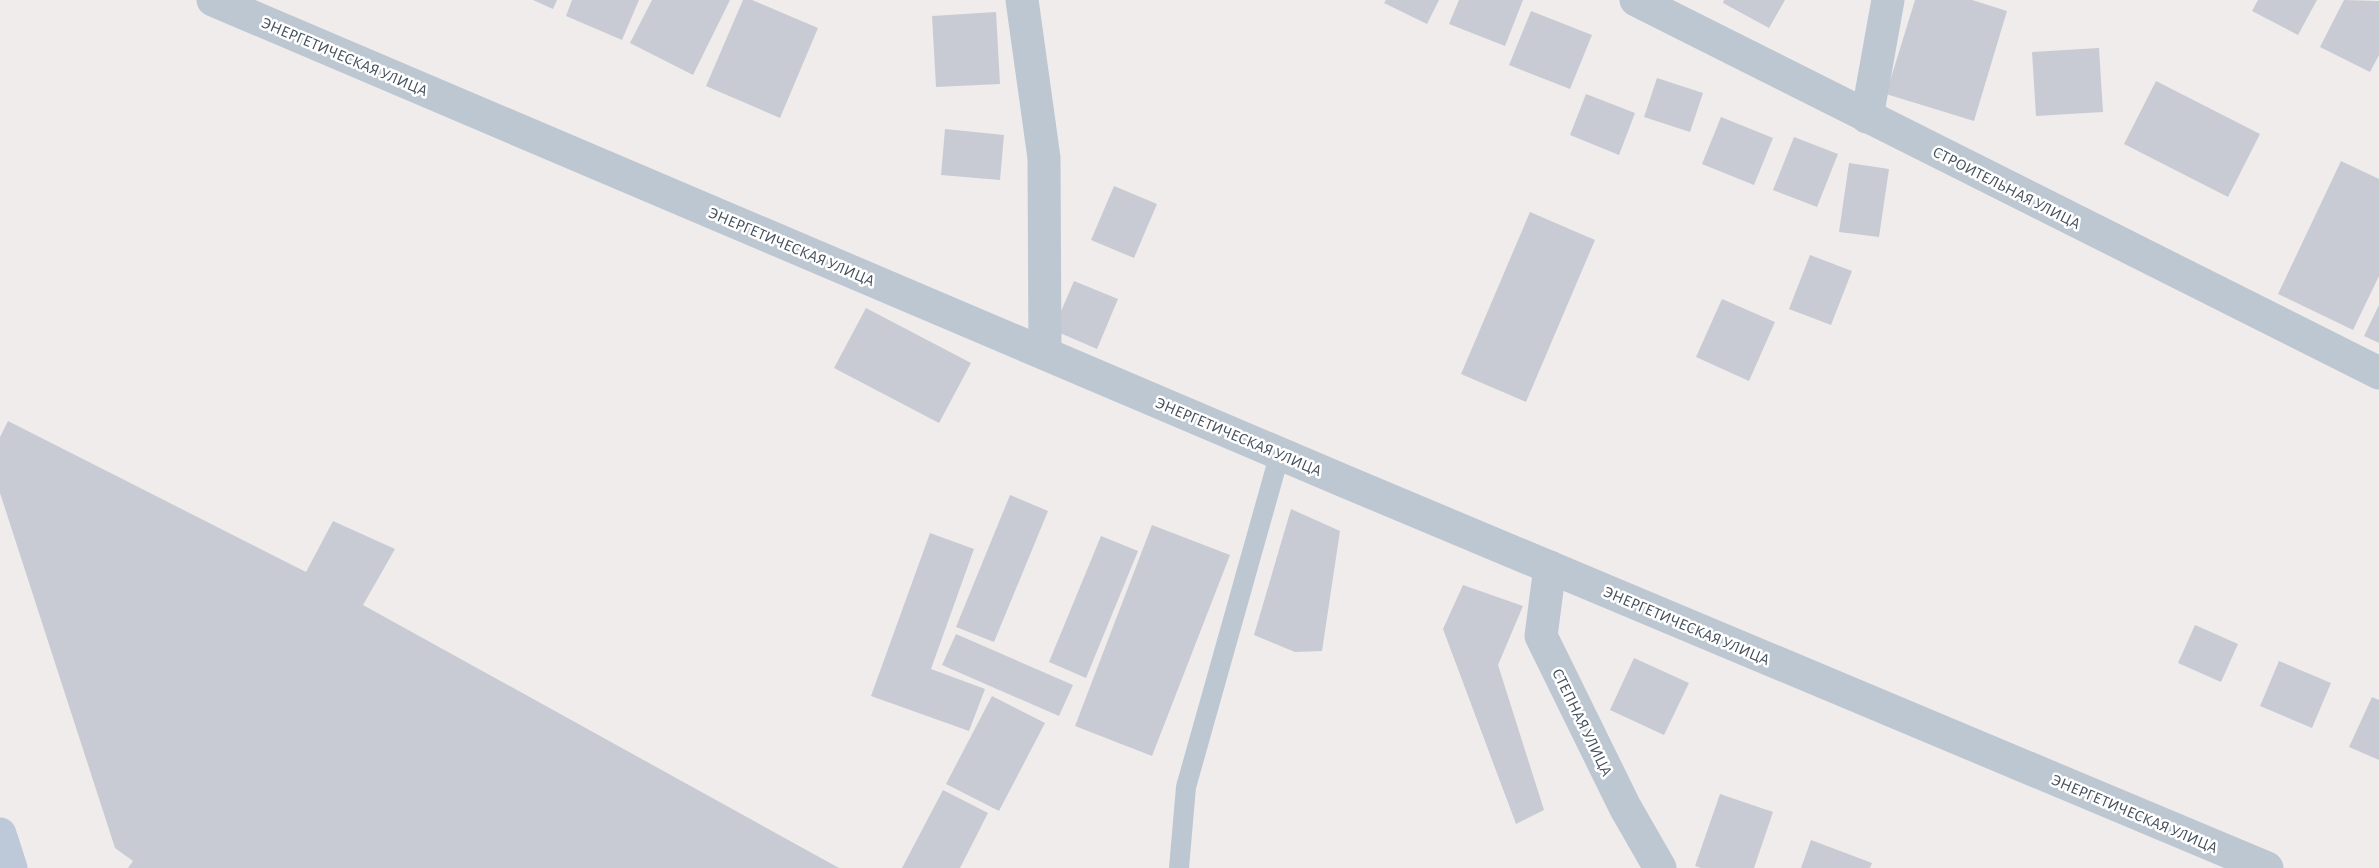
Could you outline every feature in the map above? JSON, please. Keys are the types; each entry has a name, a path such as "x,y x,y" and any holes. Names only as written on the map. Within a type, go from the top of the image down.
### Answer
{"street":[{"name":"ЭНЕРГЕТИЧЕСКАЯ УЛИЦА","path":"213,0 1280,453 2267,868"},
{"path":"1022,0 1044,158 1045,353"},
{"name":"СТРОИТЕЛЬНАЯ УЛИЦА","path":"1636,0 2379,374"},
{"path":"1868,117 1888,0"},
{"name":"СТЕПНАЯ УЛИЦА","path":"1550,567 1541,636 1625,807 1660,868"}],"lane":[{"path":"1179,868 1186,787 1280,453"}],"building":[{"path":"533,0 557,0 553,9"},
{"path":"572,0 639,0 622,40 566,16"},
{"path":"652,0 730,0 693,75 630,43"},
{"path":"743,0 752,0 818,28 780,118 706,86"},
{"path":"1386,0 1439,0 1427,24 1384,3"},
{"path":"1459,0 1523,0 1505,46 1449,24"},
{"path":"1724,0 1785,0 1769,28 1723,3"},
{"path":"1915,0 1972,0 2007,11 1974,121 1886,94"},
{"path":"2258,0 2317,0 2298,35 2252,11"},
{"path":"2344,0 2379,1 2379,55 2370,72 2320,47"},
{"path":"1531,11 1592,35 1570,89 1509,65"},
{"path":"996,12 1000,84 936,87 932,16"},
{"path":"2099,48 2103,112 2036,116 2032,52"},
{"path":"1657,78 1703,93 1690,132 1644,117"},
{"path":"2156,81 2260,134 2228,197 2124,144"},
{"path":"1586,94 1635,113 1619,155 1570,135"},
{"path":"1721,117 1773,138 1754,185 1702,164"},
{"path":"945,129 1004,135 1000,180 941,175"},
{"path":"1794,137 1838,154 1817,207 1773,190"},
{"path":"2341,161 2379,179 2379,276 2353,330 2278,294"},
{"path":"1849,163 1889,169 1879,237 1839,232"},
{"path":"1114,186 1157,204 1134,258 1091,240"},
{"path":"1530,212 1595,240 1526,402 1461,374"},
{"path":"1810,255 1852,271 1831,325 1789,309"},
{"path":"1074,281 1118,299 1097,349 1053,330"},
{"path":"1722,299 1775,322 1749,381 1696,357"},
{"path":"2379,305 2379,343 2364,336"},
{"path":"866,308 971,363 939,423 834,368"},
{"path":"8,421 306,572 333,521 395,549 363,605 839,868 128,868 133,861 115,848 0,493 0,437"},
{"path":"1010,495 1048,511 994,642 956,627"},
{"path":"1291,509 1340,531 1322,651 1295,652 1254,635"},
{"path":"1152,525 1230,555 1152,756 1075,726"},
{"path":"930,533 974,549 931,669 985,689 969,731 871,696"},
{"path":"1101,536 1138,551 1086,678 1049,662"},
{"path":"1463,585 1523,606 1498,665 1544,810 1516,824 1443,629"},
{"path":"2195,625 2238,644 2221,682 2178,663"},
{"path":"956,634 1073,685 1059,716 942,665"},
{"path":"1634,658 1689,683 1664,735 1610,710"},
{"path":"2279,661 2331,683 2312,728 2260,706"},
{"path":"992,696 1045,723 999,811 946,784"},
{"path":"2372,697 2379,700 2379,760 2349,747"},
{"path":"943,790 988,813 960,868 902,868"},
{"path":"1720,794 1773,812 1754,868 1695,866"},
{"path":"1811,840 1872,863 1870,868 1801,868"}]}
